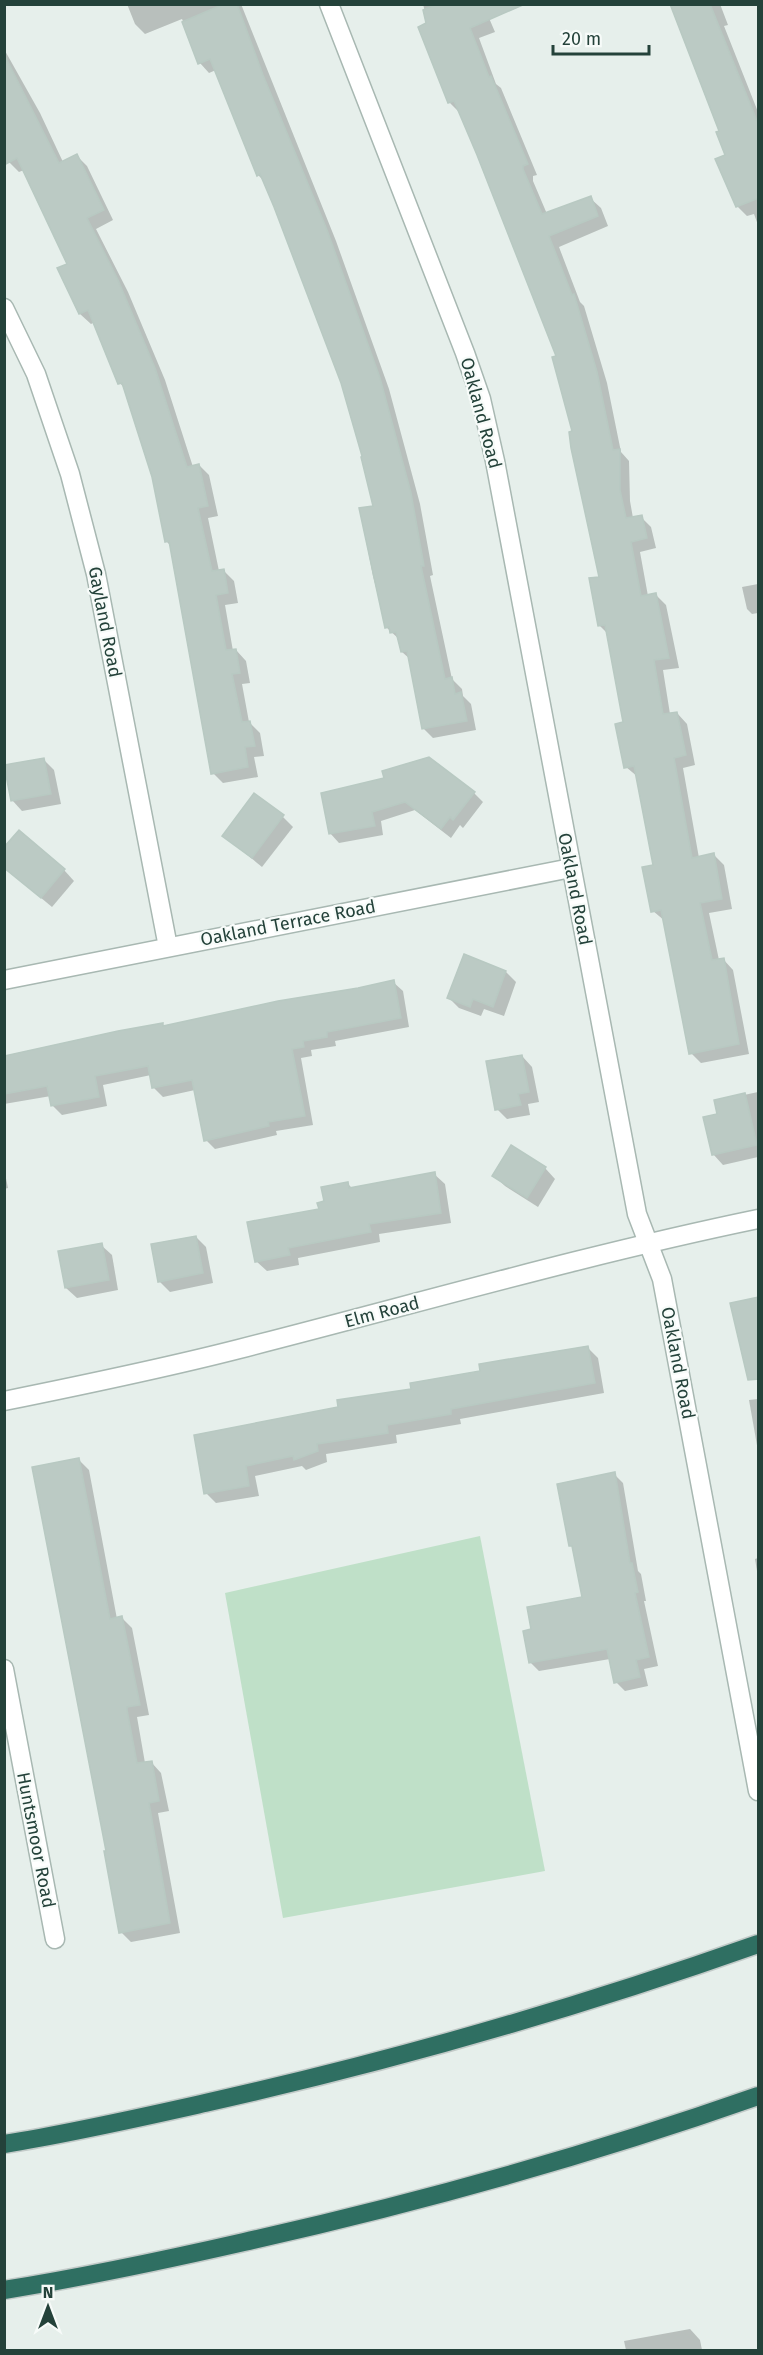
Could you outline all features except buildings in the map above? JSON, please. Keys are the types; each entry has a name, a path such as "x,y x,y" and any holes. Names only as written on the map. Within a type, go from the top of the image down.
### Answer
{"highway":[{"path":"4,2144 168,2111 374,2063 543,2015 759,1944"},
{"path":"4,2290 112,2271 341,2220 534,2168 759,2096"}],"street":[{"name":"Oakland Road","path":"329,4 461,342 481,399 497,472 637,1214 662,1279 759,1791"},
{"name":"Gayland Road","path":"4,308 40,385 70,474 96,573 168,947"},
{"name":"Oakland Terrace Road","path":"4,980 571,868"},
{"name":"Elm Road","path":"4,1401 239,1349 648,1242 759,1219"},
{"name":"Huntsmoor Road","path":"4,1669 55,1939"}],"green space":[{"path":"480,1536 545,1871 283,1918 225,1593"}]}
